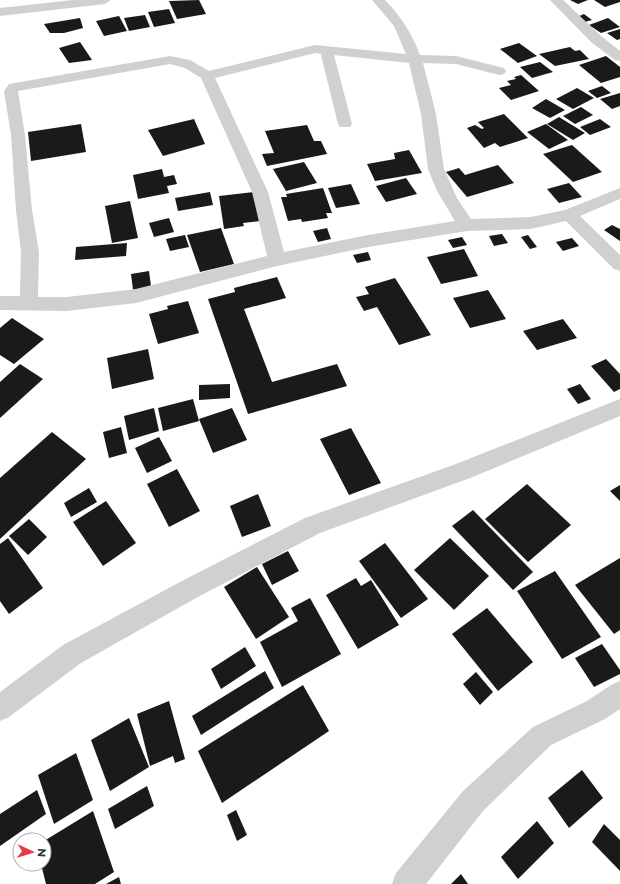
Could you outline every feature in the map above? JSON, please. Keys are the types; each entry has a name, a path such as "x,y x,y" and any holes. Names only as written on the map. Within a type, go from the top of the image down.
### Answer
{"street":[{"path":"0,12 105,0"},
{"path":"378,0 396,20 404,32 414,59 428,113 432,151 436,169 453,208 467,225"},
{"path":"556,0 596,39 620,58"},
{"path":"207,76 306,50 326,50 414,59 456,60 499,70"},
{"path":"326,50 334,71 336,95 345,124"},
{"path":"29,303 30,252 17,121 5,95 14,87 23,85 170,60 180,60 192,64 207,76 260,192 277,260"},
{"path":"0,303 67,304 136,296 277,260 368,241 467,225 531,224 569,215 620,193"},
{"path":"569,215 620,265"},
{"path":"0,708 72,654 188,590 313,525 462,471 620,407"},
{"path":"407,884 474,801 542,736 596,710 620,694"}],"building":[{"path":"199,0 206,14 177,19 169,1"},
{"path":"570,0 588,0 578,4"},
{"path":"594,0 620,0 620,2 605,7"},
{"path":"169,9 175,23 154,27 148,12"},
{"path":"584,14 592,20 585,22 577,17"},
{"path":"145,15 150,27 129,31 124,18"},
{"path":"119,16 127,31 104,36 96,21"},
{"path":"80,18 83,28 64,33 50,33 44,24"},
{"path":"608,18 620,27 601,33 589,25"},
{"path":"620,29 620,39 617,40 607,33"},
{"path":"80,42 92,60 69,63 59,48"},
{"path":"519,43 537,56 518,63 500,49"},
{"path":"570,47 575,51 580,50 589,59 555,66 539,54"},
{"path":"606,56 620,67 620,77 601,83 579,65"},
{"path":"540,62 553,72 532,78 520,67"},
{"path":"521,75 539,91 511,100 499,88 511,85 507,81 516,79 514,77"},
{"path":"602,86 611,93 597,98 588,91"},
{"path":"577,88 594,98 573,109 556,99"},
{"path":"620,93 620,106 612,109 600,99"},
{"path":"546,99 565,110 550,118 532,108"},
{"path":"581,107 593,115 575,124 563,116"},
{"path":"504,114 528,138 500,147 495,143 484,148 467,128 475,125 482,129 484,128 478,122"},
{"path":"559,117 585,133 573,140 547,124"},
{"path":"194,119 205,144 163,156 148,130"},
{"path":"600,119 611,127 590,135 580,127"},
{"path":"81,124 86,152 31,161 28,132"},
{"path":"546,124 568,140 549,149 527,132"},
{"path":"307,125 314,141 321,141 327,154 267,166 262,154 274,153 265,131"},
{"path":"572,145 602,172 573,182 543,154"},
{"path":"409,150 422,173 375,181 367,164 395,159 394,153"},
{"path":"304,162 317,183 286,191 273,169"},
{"path":"498,165 514,183 467,197 446,172 459,168 465,175"},
{"path":"162,169 164,177 174,175 177,184 167,186 169,193 138,199 133,175"},
{"path":"406,178 417,194 386,202 376,186"},
{"path":"569,183 582,197 559,203 547,189"},
{"path":"351,184 360,204 336,208 328,188"},
{"path":"323,188 332,213 326,213 328,218 302,222 301,219 288,221 281,197 287,197 286,194"},
{"path":"210,192 213,205 178,211 175,198"},
{"path":"254,192 260,221 243,223 244,226 224,229 219,196"},
{"path":"130,201 138,238 112,243 105,206"},
{"path":"169,218 174,232 154,237 149,223"},
{"path":"612,225 620,229 620,241 604,230"},
{"path":"221,228 234,264 200,272 187,235"},
{"path":"327,228 331,239 318,242 313,231"},
{"path":"502,234 508,243 494,246 489,236"},
{"path":"185,235 189,247 170,251 166,239"},
{"path":"528,235 537,247 530,249 521,237"},
{"path":"462,237 467,245 453,248 448,240"},
{"path":"572,238 579,246 563,251 556,242"},
{"path":"127,243 126,256 75,260 76,247"},
{"path":"464,249 478,276 441,284 427,257"},
{"path":"368,252 371,260 357,263 353,255"},
{"path":"149,271 151,286 133,290 131,274"},
{"path":"277,277 286,298 244,309 272,382 337,364 347,386 248,414 208,299 235,292 234,288"},
{"path":"395,278 431,335 399,345 377,307 364,311 356,297 369,294 365,287"},
{"path":"488,290 506,319 470,328 453,298"},
{"path":"188,301 199,333 158,344 149,314 168,309 167,306"},
{"path":"12,318 44,339 14,364 0,355 0,328"},
{"path":"563,319 577,338 537,350 523,331"},
{"path":"148,349 154,379 112,389 107,358"},
{"path":"606,359 620,374 620,389 614,392 591,366"},
{"path":"20,364 43,379 0,418 0,382"},
{"path":"230,384 230,398 199,400 199,385"},
{"path":"580,384 591,399 578,404 567,389"},
{"path":"193,399 199,421 163,431 158,408"},
{"path":"154,408 159,431 129,440 124,416"},
{"path":"232,408 247,440 213,453 199,419"},
{"path":"121,427 127,453 109,458 103,432"},
{"path":"351,428 381,483 349,495 320,439"},
{"path":"52,432 86,459 0,539 0,478"},
{"path":"159,437 172,461 147,473 135,448"},
{"path":"177,469 200,511 169,527 147,484"},
{"path":"527,484 571,525 528,562 485,519"},
{"path":"620,485 620,501 610,491"},
{"path":"89,488 97,502 71,517 64,503"},
{"path":"258,494 271,526 242,537 230,506"},
{"path":"106,501 136,543 103,566 73,522"},
{"path":"473,510 533,572 513,590 452,526"},
{"path":"29,519 47,537 28,555 9,536"},
{"path":"8,538 43,588 9,614 0,601 0,544"},
{"path":"450,538 489,576 454,610 414,570"},
{"path":"385,543 428,599 401,618 359,561"},
{"path":"288,551 299,571 272,585 262,564"},
{"path":"620,558 620,630 614,634 575,585"},
{"path":"257,567 289,617 256,639 224,587"},
{"path":"555,571 601,637 562,659 517,591"},
{"path":"356,578 361,586 371,580 399,625 358,649 326,595"},
{"path":"310,598 341,654 282,687 260,642 298,621 291,608"},
{"path":"487,608 533,662 498,691 452,634"},
{"path":"602,644 620,670 620,674 594,687 575,658"},
{"path":"245,647 256,666 221,689 211,669"},
{"path":"265,671 274,688 201,735 192,716"},
{"path":"476,672 493,692 480,705 463,684"},
{"path":"303,685 329,731 222,803 198,751"},
{"path":"169,701 185,759 175,763 173,756 150,766 137,714"},
{"path":"129,718 149,767 110,791 91,740"},
{"path":"76,753 93,800 54,824 38,775"},
{"path":"582,770 603,798 569,828 548,798"},
{"path":"147,786 154,806 115,829 108,809"},
{"path":"37,790 46,814 20,832 12,832 12,838 0,846 0,814"},
{"path":"236,810 247,835 237,841 227,815"},
{"path":"93,811 114,872 95,884 46,884 43,872 52,872 52,836"},
{"path":"537,821 554,843 518,879 501,857"},
{"path":"604,824 620,840 620,871 592,842"},
{"path":"461,874 468,884 451,884"},
{"path":"119,877 121,884 106,884"}]}
